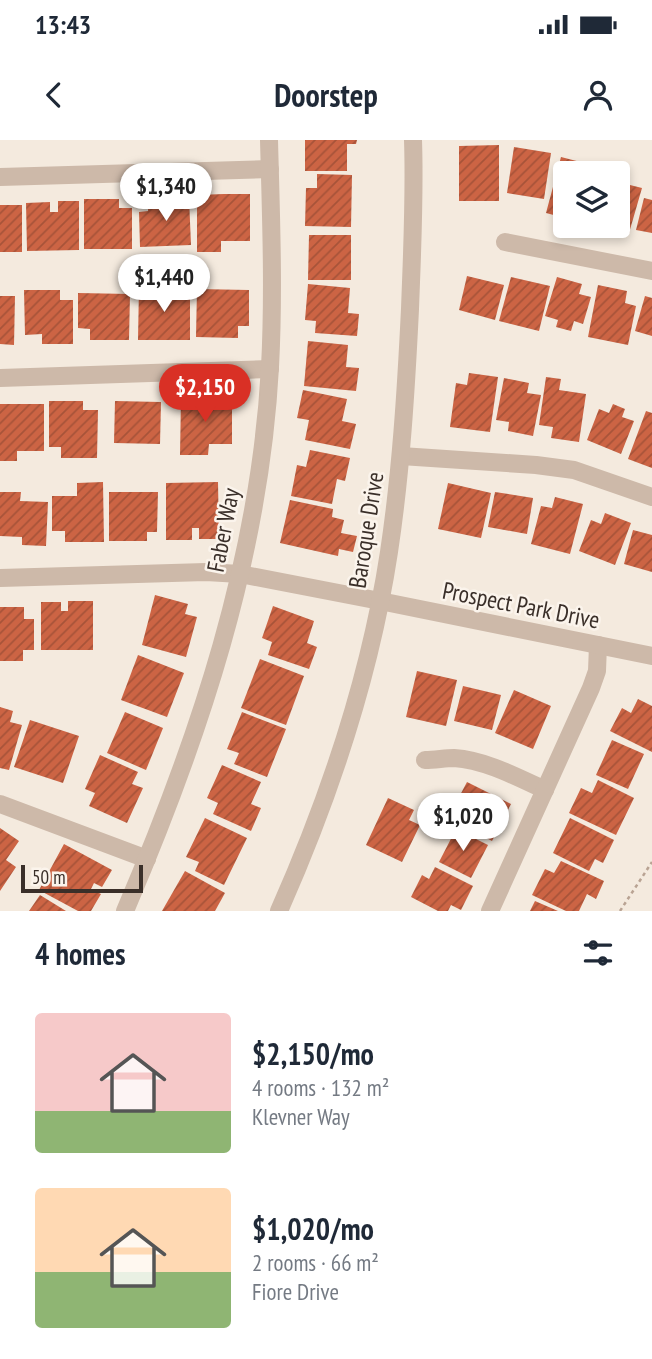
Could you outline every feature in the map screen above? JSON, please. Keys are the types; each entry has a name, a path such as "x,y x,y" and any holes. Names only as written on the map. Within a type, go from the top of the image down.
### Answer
{"street":[{"name":"Faber Way","path":"125,911 197,726 221,651 255,498 270,369 273,291 269,140"},
{"name":"Baroque Drive","path":"279,911 307,847 342,750 361,685 380,601 401,456 414,202 413,140"},
{"path":"0,177 270,169"},
{"path":"505,242 652,271"},
{"path":"0,378 270,369"},
{"path":"401,456 574,470 652,497"},
{"name":"Prospect Park Drive","path":"0,578 206,572 240,574 652,656"},
{"path":"490,911 591,688 597,671 598,645"},
{"path":"425,760 455,758 513,775 545,790"},
{"path":"0,804 147,859"}],"path":[{"path":"620,911 652,862"}],"building":[{"path":"305,140 357,140 356,144 347,144 347,171 305,171"},
{"path":"499,145 499,201 459,201 459,146"},
{"path":"514,147 551,153 544,199 507,193"},
{"path":"561,157 577,161 560,161"},
{"path":"317,174 352,175 351,227 305,226 306,188 317,188"},
{"path":"630,185 642,188 630,230"},
{"path":"553,187 553,215 546,213"},
{"path":"250,194 250,241 221,241 221,252 197,252 197,195"},
{"path":"189,198 191,245 140,247 139,212 148,211 148,200"},
{"path":"644,198 652,200 652,233 636,230"},
{"path":"84,199 119,199 119,208 132,208 132,249 84,249"},
{"path":"58,201 79,201 79,250 27,251 26,203 50,202 50,212 58,212"},
{"path":"0,205 22,205 22,252 0,252"},
{"path":"309,235 351,235 351,280 308,280"},
{"path":"467,276 504,285 495,320 459,310"},
{"path":"511,277 550,286 539,331 499,321"},
{"path":"557,277 582,284 579,294 591,297 583,324 574,321 571,331 556,327 558,320 545,316"},
{"path":"308,284 350,288 348,313 359,314 357,336 315,333 316,321 305,320"},
{"path":"598,285 627,291 625,303 636,306 628,345 588,337"},
{"path":"139,287 190,287 190,340 138,340"},
{"path":"197,289 249,290 249,326 238,326 238,338 196,337"},
{"path":"24,290 60,290 60,300 73,300 73,344 42,344 42,334 25,335"},
{"path":"78,293 130,294 129,340 90,340 90,329 78,328"},
{"path":"0,296 15,296 14,345 0,344"},
{"path":"645,296 652,298 652,336 635,331"},
{"path":"308,341 348,345 346,367 359,368 356,391 304,386"},
{"path":"469,373 498,377 490,432 450,427 456,383 467,385"},
{"path":"546,377 561,379 559,390 586,394 579,442 551,438 553,427 539,425"},
{"path":"504,378 529,383 527,393 541,395 533,436 508,431 509,422 496,420"},
{"path":"303,390 347,399 342,421 356,424 350,449 305,440 309,420 297,418"},
{"path":"181,398 232,398 232,444 209,444 208,455 180,455"},
{"path":"49,401 83,401 83,410 98,410 97,458 61,458 61,447 49,447"},
{"path":"115,401 161,402 160,444 114,443"},
{"path":"0,404 44,404 44,451 17,451 17,461 0,461"},
{"path":"613,404 625,409 622,417 634,421 621,454 587,440 599,409 609,413"},
{"path":"646,411 652,413 652,468 628,459"},
{"path":"310,450 350,458 345,481 337,479 332,504 291,496 297,465 306,467"},
{"path":"103,482 104,542 65,542 65,531 52,531 52,496 77,496 77,483"},
{"path":"218,482 219,539 199,539 199,528 192,528 192,540 166,540 166,483"},
{"path":"448,483 491,493 481,538 438,529"},
{"path":"0,492 21,492 20,501 48,502 46,546 22,545 22,537 0,536"},
{"path":"109,492 158,492 157,532 147,532 147,541 109,541"},
{"path":"495,492 533,498 527,534 488,527"},
{"path":"555,497 583,504 570,554 531,544 541,506 552,508"},
{"path":"290,500 333,509 332,517 344,520 341,533 357,536 353,552 339,549 338,556 280,543"},
{"path":"605,513 631,523 615,565 579,551 591,520 601,524"},
{"path":"633,530 652,535 652,572 624,564"},
{"path":"155,595 188,604 185,614 197,617 186,657 142,645"},
{"path":"68,601 93,601 93,650 41,650 41,602 61,602 61,611 68,611"},
{"path":"273,606 314,621 307,643 317,647 309,669 268,655 272,642 262,638"},
{"path":"0,607 24,607 24,619 34,619 34,650 23,650 23,661 0,661"},
{"path":"138,655 184,673 167,717 121,700"},
{"path":"260,659 304,676 286,725 241,708"},
{"path":"417,671 457,680 446,726 406,717"},
{"path":"463,686 501,695 492,730 454,721"},
{"path":"514,690 551,706 533,749 495,733"},
{"path":"638,699 652,706 652,752 610,731 622,708 631,713"},
{"path":"0,707 13,711 10,722 22,725 9,770 0,768"},
{"path":"125,712 163,728 146,770 107,753"},
{"path":"242,712 286,729 267,777 234,764 239,753 227,749"},
{"path":"30,720 79,736 63,783 14,767"},
{"path":"612,740 644,754 628,789 596,775"},
{"path":"100,755 138,772 132,784 143,788 127,823 89,806 95,793 85,789"},
{"path":"222,765 261,782 251,804 261,808 251,831 213,814 218,803 207,798"},
{"path":"598,780 634,798 616,835 569,813 581,788 592,793"},
{"path":"467,782 511,804 492,841 448,818"},
{"path":"388,798 414,810 409,820 420,825 402,862 366,845"},
{"path":"205,818 247,838 224,885 195,871 199,862 186,857"},
{"path":"570,818 614,840 603,863 595,859 589,871 553,853"},
{"path":"0,828 19,841 6,860 16,867 0,891"},
{"path":"456,829 488,845 471,878 439,862"},
{"path":"64,844 112,870 102,887 94,883 91,889 101,894 91,911 78,911 39,890"},
{"path":"561,861 604,881 596,899 587,894 579,911 566,911 532,895 545,869 554,873"},
{"path":"435,867 473,886 461,910 451,905 448,911 438,911 411,897 422,875 429,879"},
{"path":"185,871 225,893 215,911 162,911"},
{"path":"40,895 66,911 29,911"},
{"path":"535,901 558,911 530,911"}]}
